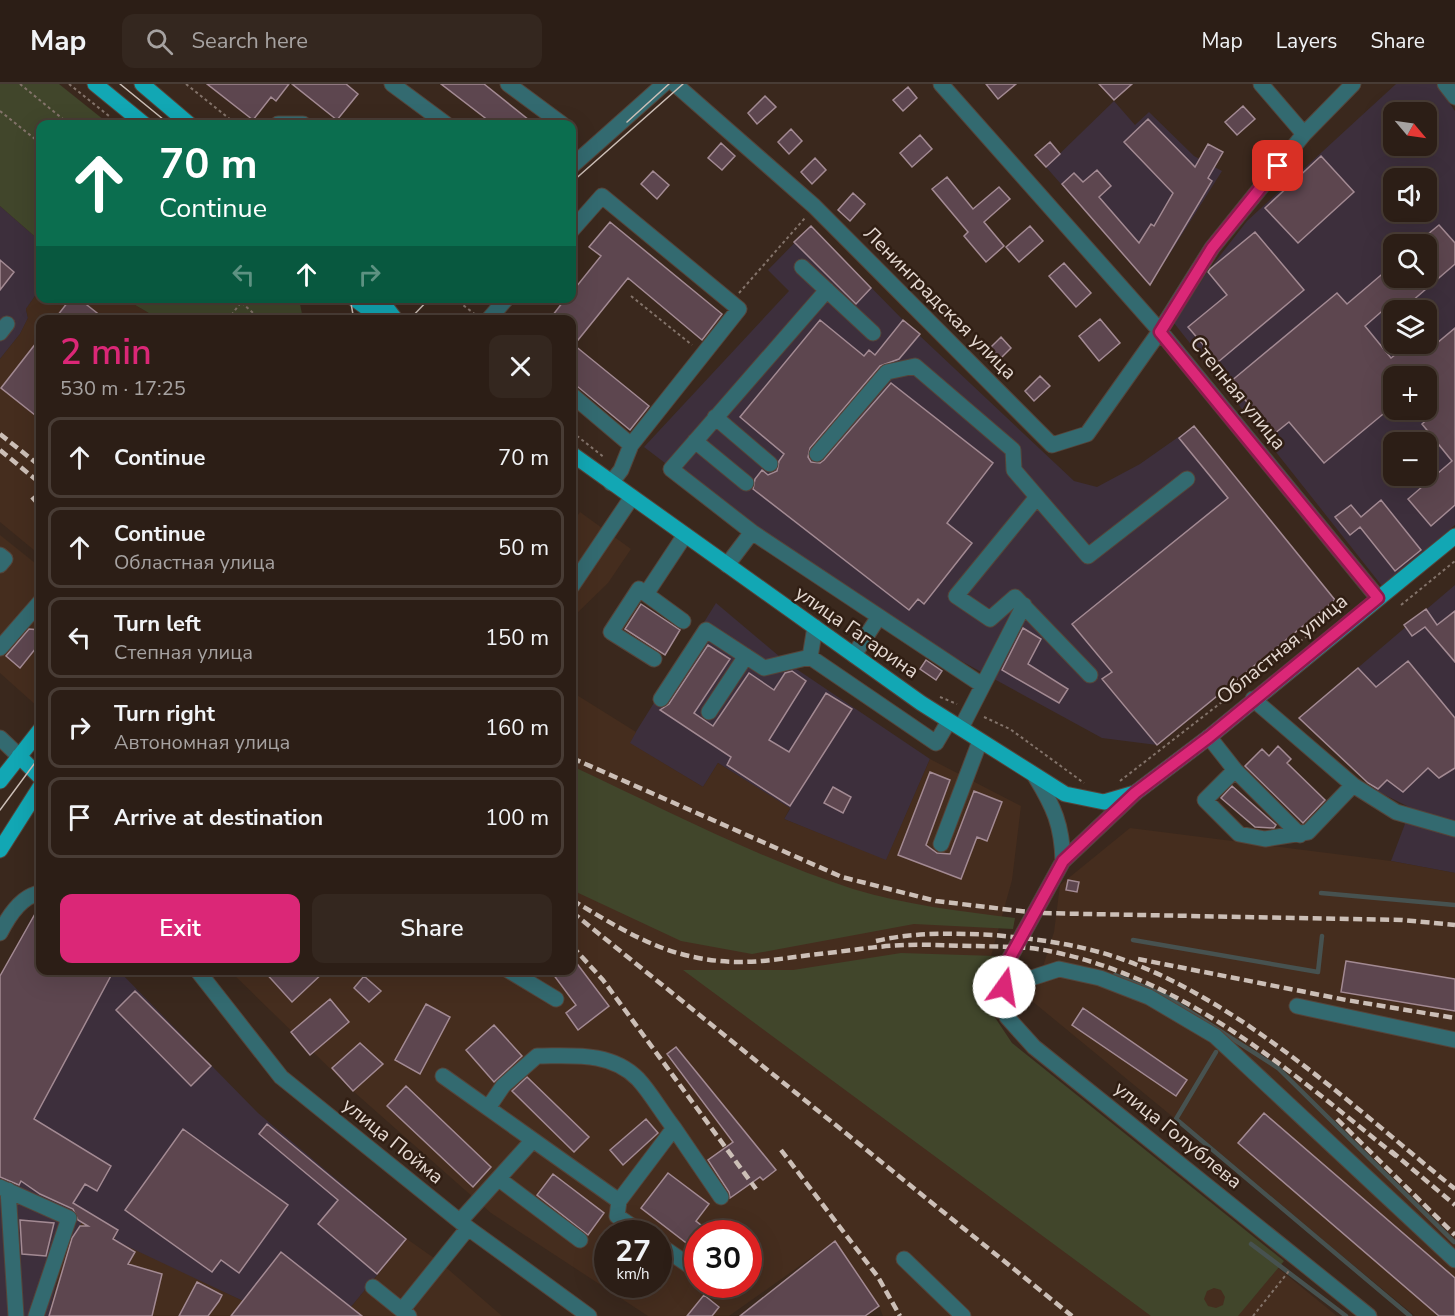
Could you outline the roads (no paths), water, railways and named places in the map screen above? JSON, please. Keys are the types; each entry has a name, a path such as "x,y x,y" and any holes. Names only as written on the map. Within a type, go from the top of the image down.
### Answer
{"main road":[{"path":"95,84 139,120"},
{"path":"142,84 184,120"},
{"path":"362,303 383,315"},
{"name":"улица Гагарина","path":"576,457 854,655 1035,776 1065,794 1086,800 1104,802 1135,793"},
{"name":"Областная улица","path":"1135,793 1209,737 1455,536"},
{"path":"0,781 36,735"},
{"path":"19,756 36,773"},
{"path":"0,850 36,793"}],"street":[{"path":"392,84 441,120"},
{"path":"508,84 557,120"},
{"path":"576,162 664,84"},
{"name":"Ленинградская улица","path":"675,84 814,206 1052,445 1087,434 1160,332"},
{"name":"Степная улица","path":"941,84 1160,332 1378,598"},
{"path":"1261,84 1304,134"},
{"path":"1160,332 1212,248 1304,134 1353,84"},
{"path":"1445,84 1455,97"},
{"path":"576,225 602,196 739,309 631,446 621,470 611,483"},
{"path":"802,267 873,333"},
{"path":"826,290 671,468 752,532 982,685"},
{"path":"492,315 503,303"},
{"path":"817,454 887,372 915,366 1013,450 1014,470 1088,556 1188,479"},
{"path":"576,398 631,446"},
{"path":"715,417 770,464"},
{"path":"695,441 746,483"},
{"path":"576,580 632,497"},
{"path":"1037,497 956,596 990,619 1015,597 1090,675"},
{"path":"727,565 752,532"},
{"path":"646,594 685,535"},
{"path":"0,555 5,559 0,565"},
{"path":"654,659 610,632 639,589 683,621"},
{"path":"661,699 706,630 764,668 810,657 936,743 970,711 1024,605"},
{"path":"0,648 36,607"},
{"path":"854,655 879,618"},
{"path":"810,657 815,627"},
{"path":"709,712 746,656"},
{"path":"1253,699 1353,785 1396,812 1455,829"},
{"path":"1209,737 1235,770 1300,835"},
{"path":"0,738 19,756"},
{"path":"941,844 980,741"},
{"path":"1235,770 1205,800 1239,834 1265,839 1308,832 1353,785"},
{"path":"1035,776 1053,806 1059,824 1063,861"},
{"path":"1063,861 1135,793"},
{"name":"улица Голублева","path":"1063,861 1007,963 1002,997 1007,1017 1034,1047 1369,1316"},
{"path":"0,933 9,915 36,894"},
{"path":"1004,987 1059,969 1100,978 1149,997 1215,1036 1455,1260"},
{"name":"улица Пойма","path":"204,975 282,1077 464,1224 589,1316"},
{"path":"516,975 556,999"},
{"path":"1297,1006 1455,1040"},
{"path":"488,1108 503,1086 537,1056 588,1056 614,1063 638,1079 721,1197"},
{"path":"443,1076 619,1201"},
{"path":"622,1220 616,1216 619,1201 674,1128"},
{"path":"373,1287 406,1313 464,1224 533,1140"},
{"path":"499,1179 580,1240"},
{"path":"16,1316 4,1189 69,1218 36,1316"},
{"path":"904,1260 963,1316"}],"waterway":[{"path":"1321,893 1455,905"},
{"path":"1133,940 1318,972 1322,936"},
{"path":"1115,975 1164,995 1278,1068 1454,1242"},
{"path":"1216,1052 1176,1119 1410,1316"},
{"path":"1251,1244 1346,1316"}],"tram line":[{"path":"120,84 164,120"},
{"path":"627,122 669,84"},
{"path":"576,178 683,84"},
{"path":"351,303 353,315"},
{"path":"414,315 425,303"},
{"path":"0,810 36,761"}],"railway":[{"path":"0,434 36,463"},
{"path":"0,450 36,480"},
{"path":"32,497 36,502"},
{"path":"576,760 842,877 936,901 1037,913 1402,920 1455,925"},
{"path":"576,902 616,926 661,948 712,960 761,961 876,947 923,945 1031,948 1099,964 1146,983 1234,1032 1317,1092 1396,1156"},
{"path":"576,915 1072,1316"},
{"path":"876,941 920,935 993,935 1061,944 1127,961 1171,980 1215,1004 1257,1032 1299,1062 1455,1189"},
{"path":"576,950 603,980 756,1189"},
{"path":"1138,959 1346,1000 1455,1018"},
{"path":"1337,1119 1455,1235"},
{"path":"781,1150 878,1277 900,1316"},
{"path":"1391,1151 1455,1205"}]}
